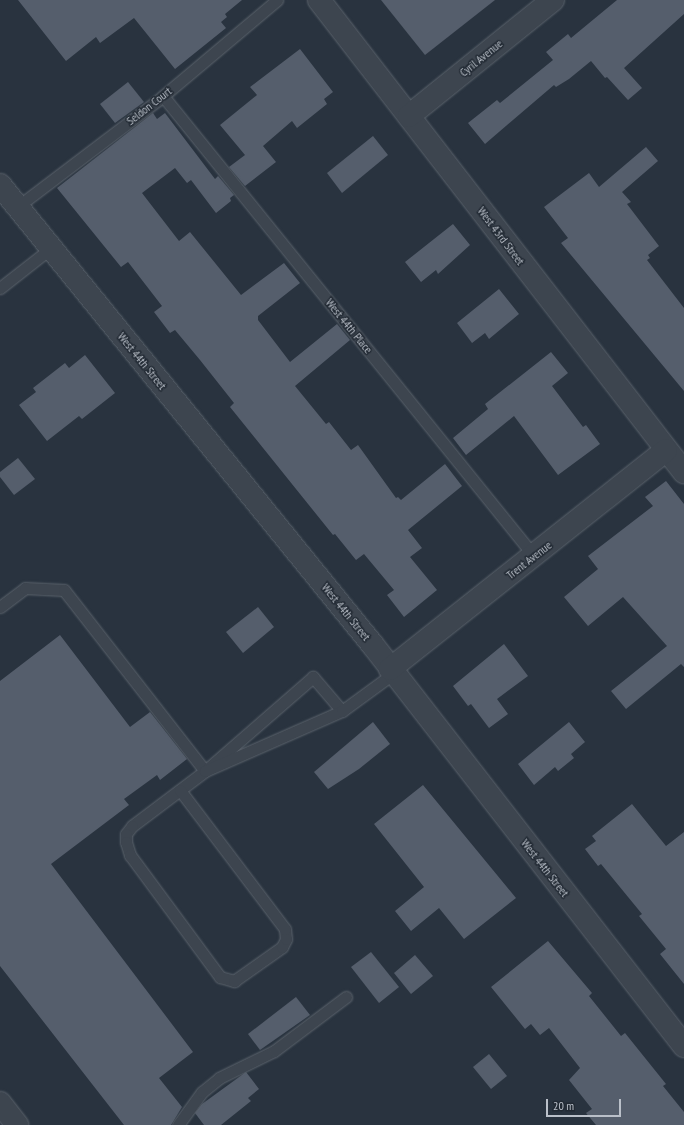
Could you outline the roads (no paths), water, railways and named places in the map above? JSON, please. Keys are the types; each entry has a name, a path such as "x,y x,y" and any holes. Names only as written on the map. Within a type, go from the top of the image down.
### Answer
{"street":[{"name":"West 43rd Street","path":"319,0 684,472"},
{"name":"Cyril Avenue","path":"410,116 553,0"},
{"name":"West 44th Street","path":"1,189 51,248 392,671 684,1046"},
{"name":"Trent Avenue","path":"392,671 666,450"},
{"path":"0,1103 17,1125"}],"lane":[{"name":"Seldon Court","path":"17,207 163,96 277,0"},
{"name":"West 44th Place","path":"163,96 534,556"},
{"path":"0,288 51,248"},
{"path":"0,607 25,588 64,590 205,771"},
{"path":"205,771 342,711 392,671"},
{"path":"180,790 285,929 286,939 282,947 234,981 220,977 130,855 126,842 126,834 132,826 205,771 313,676 342,711"},
{"path":"178,1125 194,1102 219,1078 274,1051 346,996"}]}
